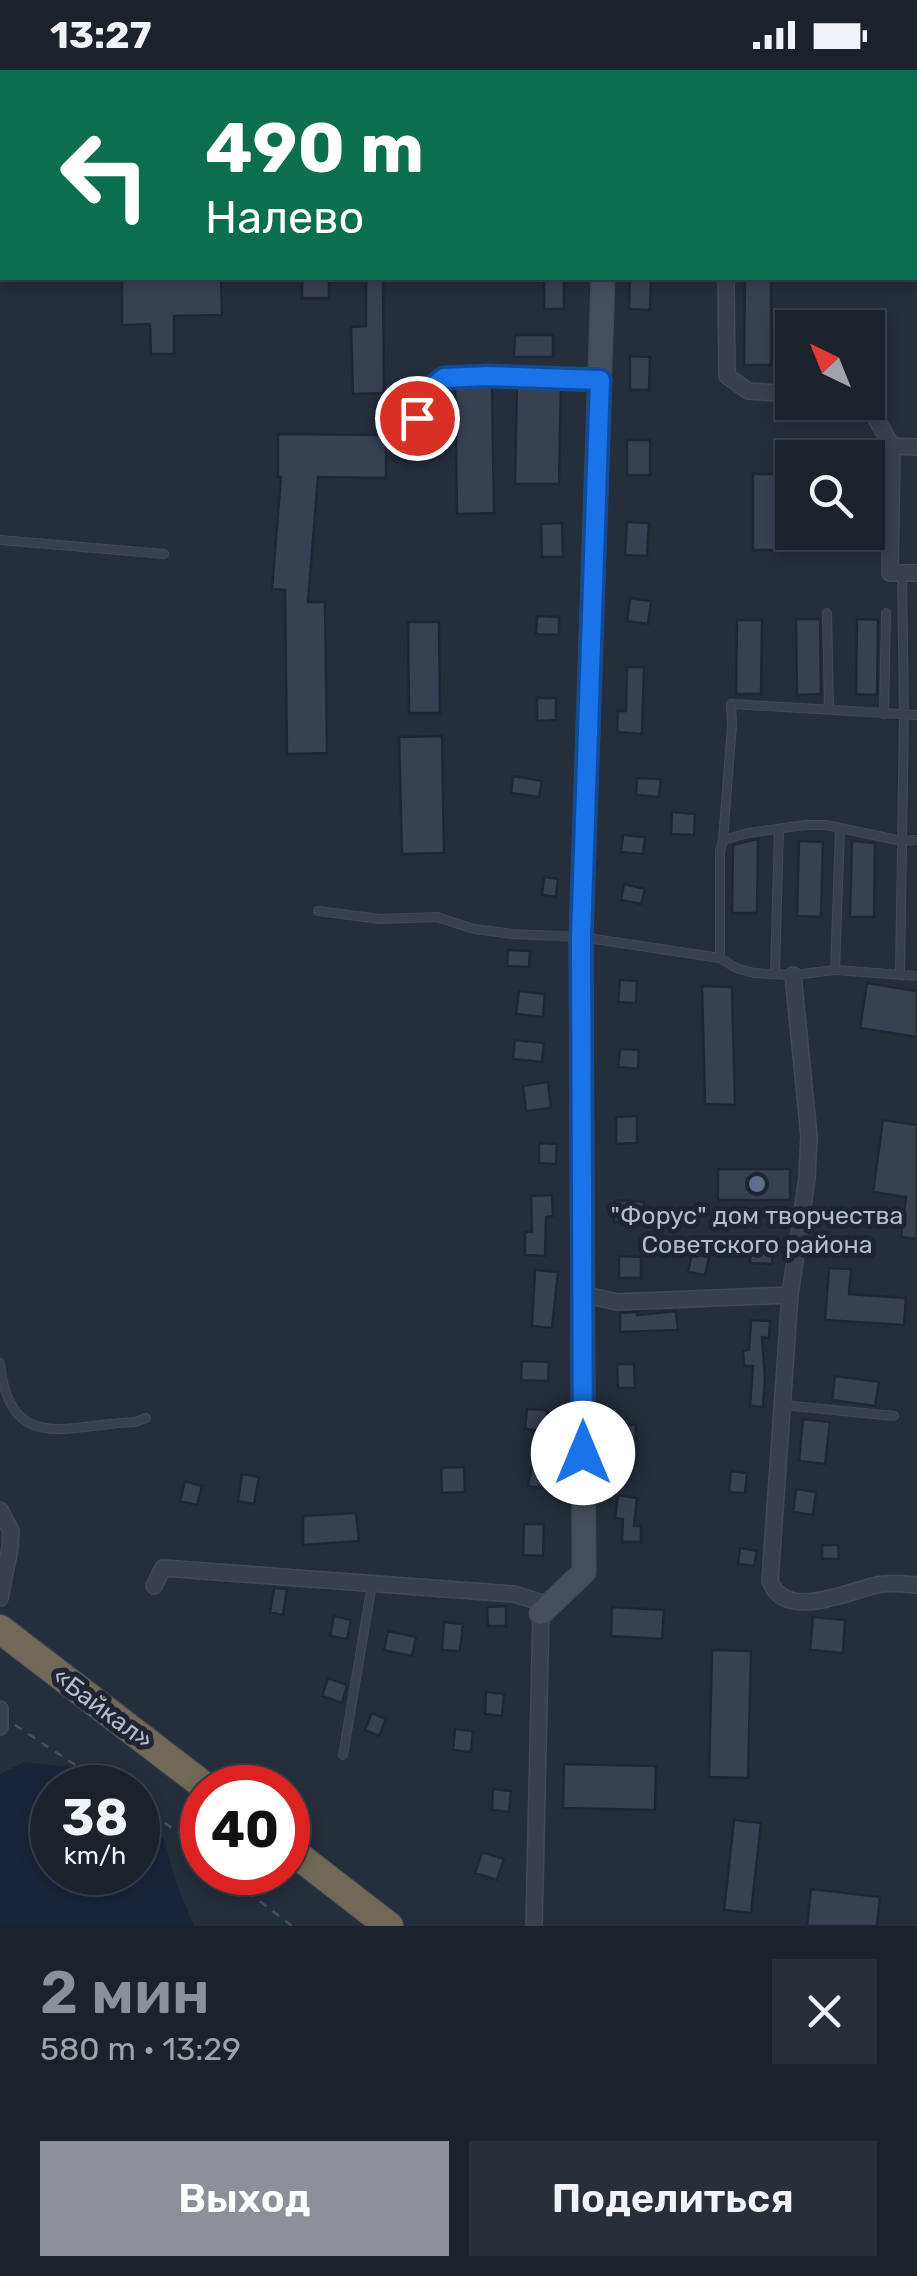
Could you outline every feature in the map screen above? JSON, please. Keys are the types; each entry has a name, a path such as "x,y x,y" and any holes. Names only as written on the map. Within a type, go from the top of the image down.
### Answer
{"highway":[{"name":"«Байкал»","path":"0,1628 180,1767"},
{"path":"310,1865 388,1926"}],"street":[{"path":"534,1926 545,1609 584,1572 581,937 603,280"},
{"path":"726,280 727,376 748,391 775,393"},
{"path":"877,420 892,446 890,573 909,573"},
{"path":"892,446 917,447"},
{"path":"793,975 810,1136 790,1295 770,1580 773,1590 782,1598 795,1600 826,1600 892,1582 917,1585"},
{"path":"582,1294 617,1302 790,1295"},
{"path":"0,1510 11,1532 0,1598"},
{"path":"154,1586 163,1568 514,1594 545,1609"},
{"path":"0,1712 0,1726"}],"lane":[{"path":"422,446 419,406 428,390 444,378 600,380"},
{"path":"0,540 164,554"},
{"path":"900,975 909,573"},
{"path":"827,612 829,709"},
{"path":"884,714 886,613"},
{"path":"720,958 720,851 724,840 731,704 917,715"},
{"path":"724,840 806,825 917,840"},
{"path":"775,973 779,830"},
{"path":"834,970 840,830"},
{"path":"318,912 380,919 437,917 474,929 581,937 720,958 754,973 793,975 834,970 917,976"},
{"path":"0,1363 4,1391 15,1414 44,1430 146,1418"},
{"path":"782,1405 894,1416"},
{"path":"343,1755 372,1584"}],"path":[{"path":"0,1712 77,1765"},
{"path":"252,1895 292,1926"}],"water":[{"path":"24,1762 51,1765 30,1765 30,1895 160,1895 160,1836 194,1926 0,1926 0,1774"}],"building":[{"path":"122,280 221,280 222,315 174,316 174,354 151,354 150,324 122,325"},
{"path":"302,280 329,280 329,298 302,298"},
{"path":"366,280 383,280 384,393 353,394 351,327 366,326"},
{"path":"544,280 564,280 564,309 544,309"},
{"path":"630,280 651,280 650,310 629,309"},
{"path":"745,280 771,280 771,365 744,365"},
{"path":"515,335 553,335 553,357 514,357"},
{"path":"630,356 650,357 649,390 630,390"},
{"path":"492,384 494,513 457,514 455,385"},
{"path":"517,384 561,385 559,484 515,484"},
{"path":"278,434 386,435 386,478 318,477 308,602 325,602 327,753 287,754 285,590 272,589 281,477"},
{"path":"627,440 650,440 650,475 627,475"},
{"path":"753,474 775,474 775,550 753,550"},
{"path":"627,522 649,523 647,556 625,555"},
{"path":"562,523 563,557 542,557 541,524"},
{"path":"630,598 651,601 648,624 627,621"},
{"path":"537,616 559,617 559,635 536,634"},
{"path":"796,619 820,619 821,694 797,695"},
{"path":"857,619 878,620 877,695 856,694"},
{"path":"737,620 762,620 761,694 736,694"},
{"path":"408,622 439,622 440,713 409,713"},
{"path":"627,667 644,667 642,734 617,732 618,711 626,711"},
{"path":"537,698 556,698 556,720 537,721"},
{"path":"442,736 444,853 402,854 399,737"},
{"path":"513,776 542,781 539,797 511,793"},
{"path":"637,778 661,779 659,797 636,795"},
{"path":"672,812 695,814 694,835 671,834"},
{"path":"623,835 645,837 643,854 621,852"},
{"path":"758,839 757,913 732,913 733,845"},
{"path":"799,841 823,842 821,917 797,916"},
{"path":"852,841 875,843 874,917 850,917"},
{"path":"544,877 558,879 556,897 542,895"},
{"path":"624,884 645,889 641,904 621,900"},
{"path":"508,950 530,951 529,967 507,966"},
{"path":"620,980 637,981 636,1003 618,1002"},
{"path":"867,983 917,991 917,1037 860,1028"},
{"path":"702,986 732,987 735,1105 705,1104"},
{"path":"519,991 545,994 543,1017 516,1014"},
{"path":"515,1040 544,1043 542,1062 513,1059"},
{"path":"620,1049 639,1050 638,1069 618,1067"},
{"path":"548,1082 551,1108 526,1111 523,1086"},
{"path":"637,1116 637,1143 616,1144 616,1117"},
{"path":"883,1120 917,1125 917,1239 901,1237 906,1197 873,1192"},
{"path":"539,1143 557,1144 556,1164 539,1163"},
{"path":"718,1169 790,1169 790,1200 718,1200"},
{"path":"552,1195 553,1216 546,1217 545,1256 525,1255 525,1232 532,1232 531,1196"},
{"path":"616,1200 644,1202 642,1224 614,1222"},
{"path":"751,1246 773,1247 772,1264 750,1263"},
{"path":"692,1254 709,1257 705,1275 688,1272"},
{"path":"619,1256 641,1257 641,1278 619,1278"},
{"path":"829,1268 851,1269 849,1294 906,1298 904,1325 825,1320"},
{"path":"535,1270 558,1272 552,1328 532,1326"},
{"path":"676,1311 678,1330 620,1332 620,1313"},
{"path":"751,1320 770,1321 769,1338 762,1337 763,1407 750,1406 753,1366 744,1366 743,1351 749,1350"},
{"path":"522,1361 549,1362 548,1381 521,1380"},
{"path":"617,1364 634,1364 635,1388 618,1388"},
{"path":"835,1376 879,1382 875,1406 832,1400"},
{"path":"527,1409 547,1410 545,1431 525,1429"},
{"path":"803,1419 830,1422 825,1464 799,1461"},
{"path":"615,1424 636,1425 635,1456 614,1455"},
{"path":"464,1467 465,1492 442,1493 441,1468"},
{"path":"531,1468 545,1470 542,1488 528,1486"},
{"path":"731,1471 747,1473 745,1493 729,1492"},
{"path":"242,1474 259,1477 254,1504 238,1501"},
{"path":"185,1481 202,1486 197,1505 180,1501"},
{"path":"796,1489 816,1492 813,1515 793,1512"},
{"path":"618,1495 637,1498 634,1526 641,1526 641,1542 622,1542 623,1519 615,1518"},
{"path":"356,1513 359,1541 303,1545 303,1516"},
{"path":"524,1524 544,1524 543,1556 523,1555"},
{"path":"822,1545 838,1545 839,1559 822,1559"},
{"path":"740,1548 757,1551 754,1566 738,1564"},
{"path":"274,1588 287,1589 283,1615 270,1612"},
{"path":"506,1606 506,1626 488,1626 487,1607"},
{"path":"612,1607 664,1610 662,1639 611,1636"},
{"path":"334,1616 351,1620 347,1639 330,1636"},
{"path":"813,1617 845,1620 843,1653 810,1650"},
{"path":"444,1622 463,1624 460,1651 442,1650"},
{"path":"388,1631 416,1637 412,1656 384,1650"},
{"path":"712,1650 751,1651 748,1778 709,1777"},
{"path":"328,1678 347,1685 342,1703 322,1696"},
{"path":"486,1692 504,1694 502,1716 485,1714"},
{"path":"372,1713 386,1719 379,1736 365,1730"},
{"path":"455,1729 473,1731 471,1752 453,1750"},
{"path":"564,1764 656,1766 655,1810 563,1808"},
{"path":"493,1789 511,1791 509,1812 492,1810"},
{"path":"734,1820 761,1823 751,1913 724,1910"},
{"path":"482,1852 504,1859 497,1880 475,1873"},
{"path":"811,1889 880,1897 877,1926 807,1926"}],"place":[{"name":"\"Форус\" дом творчества Советского района","path":"757,1184"}],"route":[{"path":"417,418 423,395 444,378 600,380 581,937 583,1453"}]}
